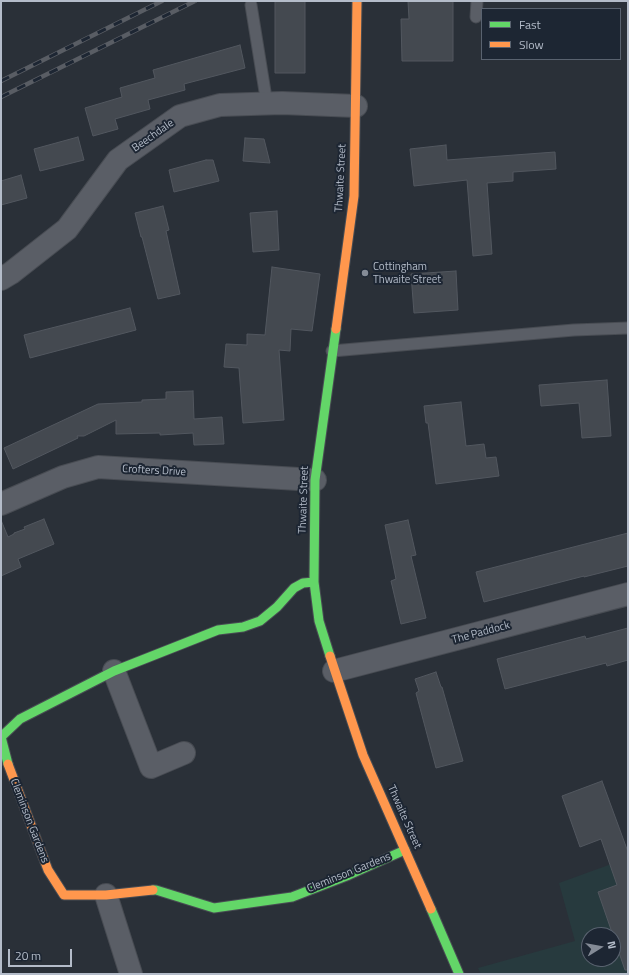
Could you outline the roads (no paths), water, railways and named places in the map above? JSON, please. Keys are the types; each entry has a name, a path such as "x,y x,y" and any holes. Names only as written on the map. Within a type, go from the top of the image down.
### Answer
{"main road":[{"name":"Thwaite Street","path":"359,2 354,196 315,480 314,582 319,621 334,671 363,755 459,974"},
{"name":"Cleminson Gardens","path":"314,582 303,584 294,588 277,607 260,621 243,627 218,630 114,671 20,719 1,737 9,766 48,870 64,895 106,895 156,890 214,908 292,896 349,876 405,850"}],"street":[{"name":"Beechdale","path":"1,279 11,273 67,229 118,160 180,116 220,105 282,103 356,106"},
{"name":"Crofters Drive","path":"1,504 63,477 98,467 315,480"},
{"name":"The Paddock","path":"334,671 628,594"},
{"path":"114,671 151,766 184,753"},
{"path":"106,895 132,974"}],"lane":[{"path":"476,17 477,1"},
{"path":"251,5 267,104"},
{"path":"332,351 574,330 628,328"}],"railway":[{"path":"1,81 162,1"},
{"path":"1,97 195,1"}],"place":[{"name":"Cottingham Thwaite Street","path":"365,273"}]}
